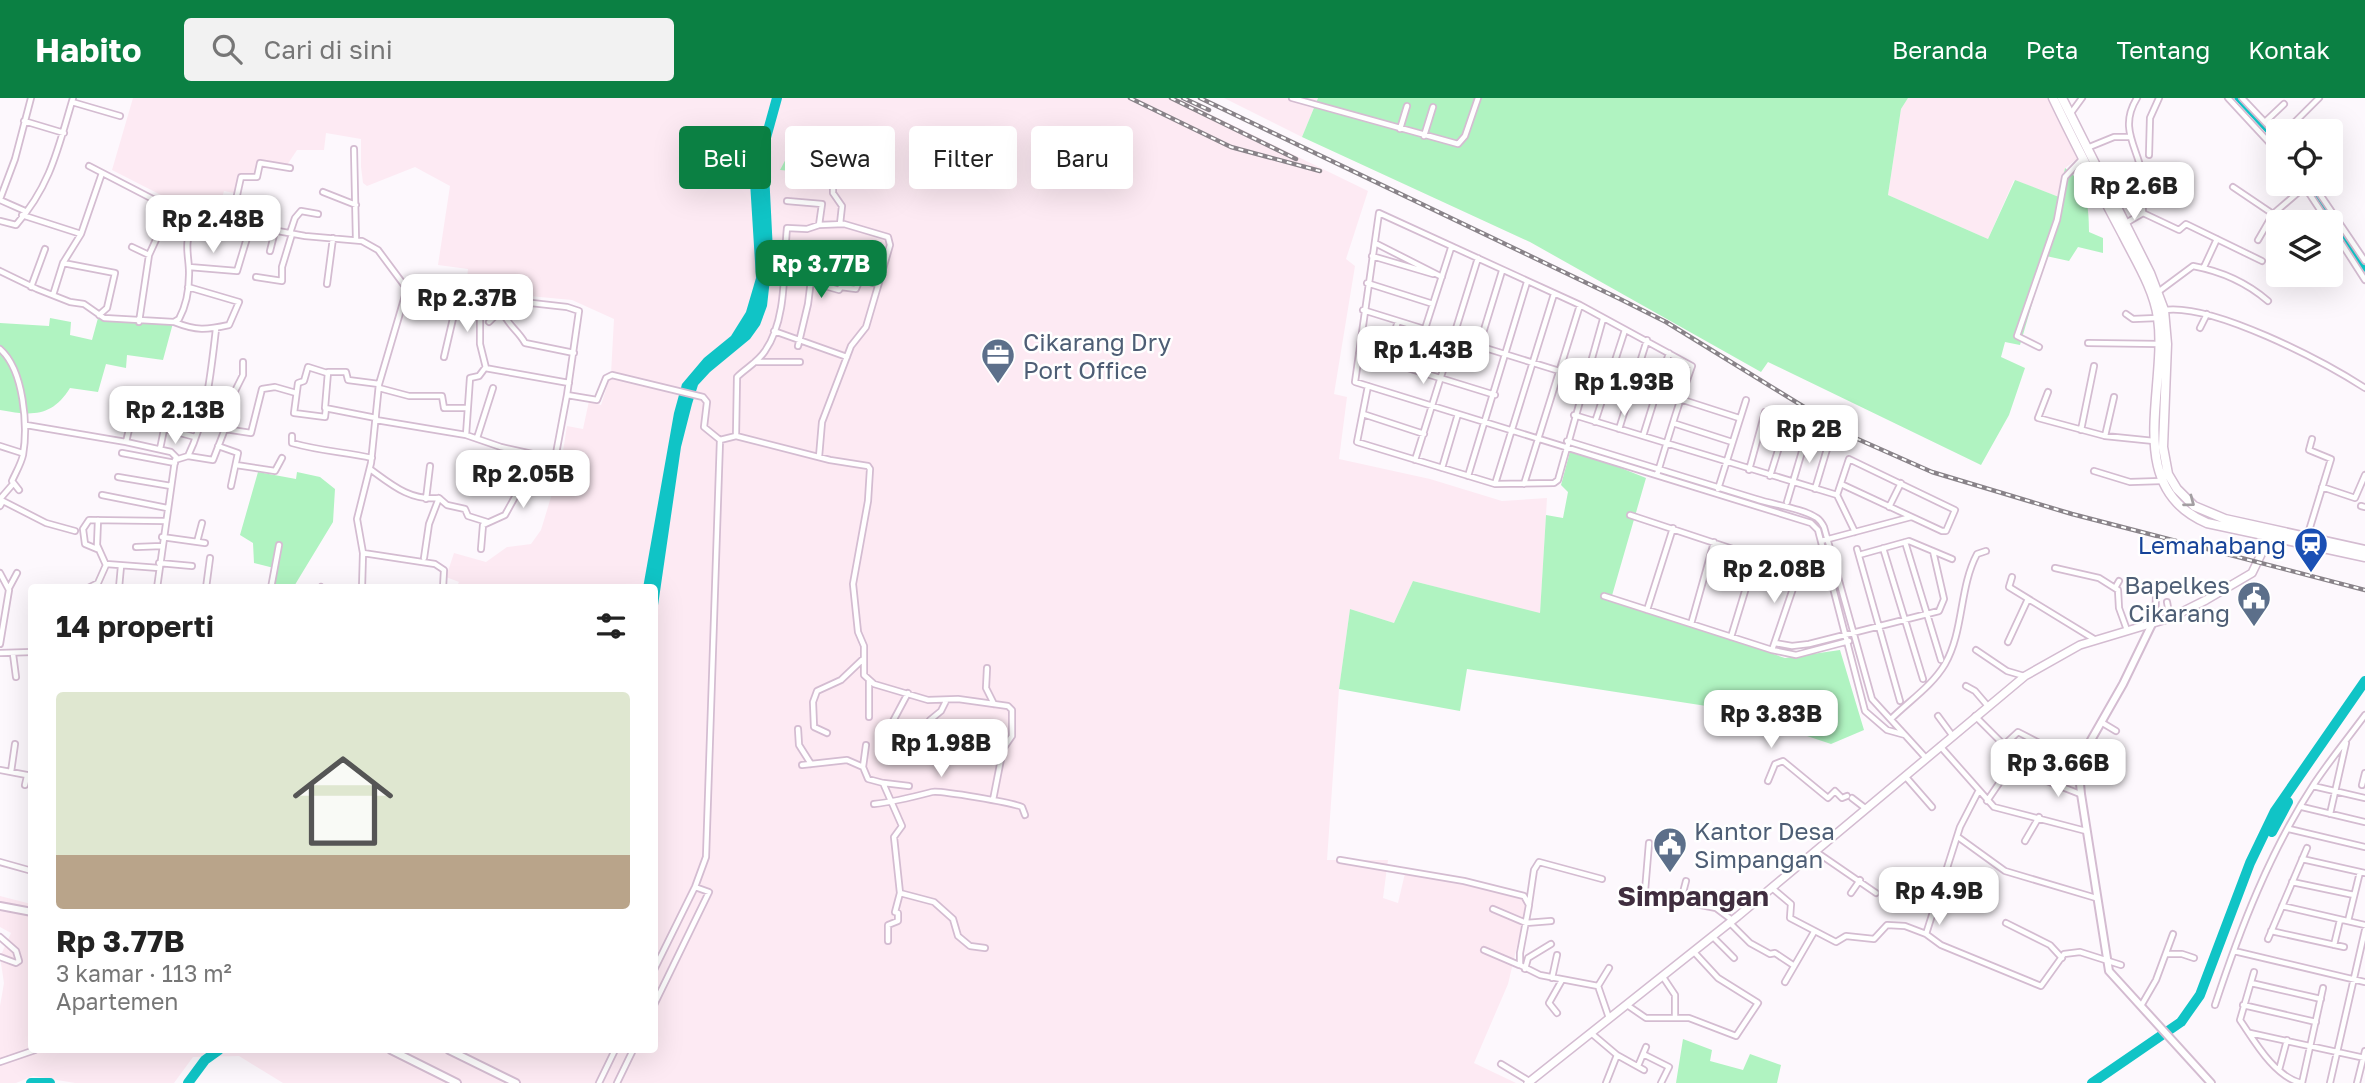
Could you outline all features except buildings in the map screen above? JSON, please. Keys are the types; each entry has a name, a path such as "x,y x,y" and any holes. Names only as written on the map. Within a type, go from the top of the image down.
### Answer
{"highway":[{"path":"2053,98 2144,276 2158,318 2155,441 2161,481 2170,497 2190,515 2222,527 2365,557"},
{"path":"2062,98 2125,223 2164,310 2167,331 2163,447 2171,480 2185,500 2208,514 2365,550"}],"main road":[{"path":"1529,1082 1731,921 1952,734 2025,676 2052,659 2095,640 2170,618 2252,573 2269,538"}],"street":[{"path":"31,98 0,200 24,213 81,234"},
{"path":"1292,98 1460,144 1478,98"},
{"path":"2071,114 2082,98"},
{"path":"2137,98 2128,120 2129,137 2144,184 2143,213"},
{"path":"2149,155 2150,118 2159,98"},
{"path":"2228,98 2266,139"},
{"path":"2242,98 2265,122 2284,104"},
{"path":"2298,119 2319,98"},
{"path":"0,221 16,225 44,188 73,100 120,116"},
{"path":"1399,129 1407,106"},
{"path":"1424,136 1433,107"},
{"path":"24,121 64,133"},
{"path":"2087,149 2114,137 2129,137"},
{"path":"355,149 356,240"},
{"path":"2039,347 2017,337 2057,220 2065,177 2083,158"},
{"path":"230,227 241,177 257,177 260,163 290,168"},
{"path":"89,166 201,225 275,230 356,240 374,247 407,289 567,307 579,312 556,458 510,450 466,435 326,408"},
{"path":"53,295 63,263 81,234 102,173"},
{"path":"2233,187 2267,210"},
{"path":"833,189 842,206 840,224"},
{"path":"323,192 356,205"},
{"path":"2277,210 2293,196"},
{"path":"2321,196 2365,261"},
{"path":"787,201 822,204 818,225"},
{"path":"139,322 149,255 171,207"},
{"path":"256,277 282,281 282,267 295,218 301,211 318,214"},
{"path":"1658,472 1692,366 1580,305 1451,248 1383,213 1378,214 1355,382 1773,508 1818,519 1828,540 1873,702 1926,757"},
{"path":"2125,223 2143,213"},
{"path":"2143,213 2179,230 2186,224 2262,261"},
{"path":"736,436 737,377 765,351 774,331 786,281 787,228 810,229 818,225 840,224 890,238 866,327 847,357 821,428 818,457"},
{"path":"174,321 181,316 188,287 188,236 193,229 201,225"},
{"path":"2258,240 2266,226"},
{"path":"189,267 237,271 250,228"},
{"path":"270,251 275,230"},
{"path":"327,284 333,238"},
{"path":"2204,267 2217,239"},
{"path":"1375,243 1434,274"},
{"path":"2343,243 2362,269 2365,280"},
{"path":"132,247 149,255"},
{"path":"798,346 815,248"},
{"path":"1412,369 1451,248"},
{"path":"31,287 45,249"},
{"path":"1372,256 1442,277"},
{"path":"1415,460 1478,258"},
{"path":"844,273 849,260"},
{"path":"63,263 115,273 107,309 99,316"},
{"path":"2158,292 2189,267 2204,267 2247,284 2268,301"},
{"path":"0,271 31,287 84,304 99,316 139,322 174,321 209,330 230,323 239,300 188,287"},
{"path":"1479,346 1502,271"},
{"path":"836,272 876,284"},
{"path":"786,281 811,282 838,290 841,287 854,290 860,279"},
{"path":"1468,476 1495,395 1527,282"},
{"path":"1367,283 1433,304"},
{"path":"362,584 363,553 357,519 372,458 379,386 407,289"},
{"path":"1495,484 1554,294"},
{"path":"444,357 458,296"},
{"path":"480,299 480,344 486,368"},
{"path":"503,301 502,310 506,322 519,331 524,343 574,353"},
{"path":"1524,484 1580,305"},
{"path":"2164,310 2187,308 2207,314 2296,350 2365,388"},
{"path":"489,322 502,310"},
{"path":"1363,310 1585,379"},
{"path":"2126,314 2133,319 2158,318"},
{"path":"2200,328 2207,314"},
{"path":"1368,386 1357,442 1495,484 1554,483 1558,480 1603,319"},
{"path":"1386,361 1398,321"},
{"path":"188,456 205,404 216,329"},
{"path":"1595,422 1625,330"},
{"path":"774,331 800,338 847,357"},
{"path":"1619,429 1647,340"},
{"path":"2088,343 2159,344"},
{"path":"0,349 14,372 26,425 23,453 13,484 0,499 1,504 46,523 75,531"},
{"path":"1359,353 1495,395"},
{"path":"1643,436 1669,353"},
{"path":"122,453 176,461 188,456 213,460 226,429 234,393 243,375 243,362"},
{"path":"755,362 800,362"},
{"path":"2081,430 2094,366"},
{"path":"327,373 325,416 295,415 296,393 307,367 327,373 346,372 348,379 405,395 442,396 444,408 467,408"},
{"path":"486,368 569,383"},
{"path":"466,435 470,378 479,376 486,368"},
{"path":"567,395 597,400 606,378 612,374 676,389 700,397 706,402 704,427 720,440"},
{"path":"226,429 251,433 262,389 275,387 296,393"},
{"path":"477,438 493,388"},
{"path":"2048,392 2037,418 2105,436 2155,441"},
{"path":"2105,436 2114,397"},
{"path":"1680,399 1739,418"},
{"path":"1718,491 1746,400"},
{"path":"125,442 135,404"},
{"path":"1749,470 1765,412"},
{"path":"1363,414 1424,434"},
{"path":"1442,468 1458,414"},
{"path":"160,449 167,415"},
{"path":"1574,415 1837,495"},
{"path":"1673,423 1732,442"},
{"path":"26,425 125,442 175,454 157,584"},
{"path":"1770,476 1786,425"},
{"path":"164,429 195,437"},
{"path":"292,436 292,443 325,452 333,450 372,458"},
{"path":"720,440 736,436 818,457 865,464 870,469 868,501 853,584 858,632 864,646 863,671 869,681 869,717"},
{"path":"1787,502 1806,438"},
{"path":"2307,538 2331,459 2309,450 2312,439"},
{"path":"658,962 704,865 720,440"},
{"path":"0,446 23,453"},
{"path":"218,446 238,453 231,486"},
{"path":"1815,489 1826,449"},
{"path":"503,471 510,450"},
{"path":"481,549 481,530 487,522 506,515 521,486 530,455"},
{"path":"236,465 275,471 282,458"},
{"path":"1840,484 1944,531 1955,508 1849,459 1840,484 1837,495 1855,532"},
{"path":"426,499 430,466"},
{"path":"370,469 406,494 426,499 439,498 447,505 465,509 468,516 487,522"},
{"path":"2094,471 2130,482 2161,481"},
{"path":"2322,487 2356,498 2365,475"},
{"path":"118,477 171,486"},
{"path":"1889,507 1901,483"},
{"path":"13,484 19,490"},
{"path":"102,495 167,508"},
{"path":"424,558 428,529 439,498"},
{"path":"1773,508 1817,528 1866,714 1887,730 1905,735"},
{"path":"1630,515 1799,569 1772,650"},
{"path":"1821,541 1911,517"},
{"path":"97,549 86,546 83,528 88,520 165,521"},
{"path":"98,520 97,549 106,564"},
{"path":"197,542 202,523"},
{"path":"1647,610 1673,528"},
{"path":"162,537 205,543"},
{"path":"1900,701 1858,552 1911,541 1952,559"},
{"path":"1691,624 1714,542"},
{"path":"1905,542 1941,660"},
{"path":"136,547 162,545"},
{"path":"272,584 279,545"},
{"path":"1883,548 1923,679"},
{"path":"1604,596 1772,650 1796,655 1939,611 1944,599 1933,551"},
{"path":"1891,719 1943,667 1962,613 1972,563 1977,554 1986,551"},
{"path":"363,553 435,564 444,570 443,584"},
{"path":"1731,637 1756,555"},
{"path":"207,584 210,558"},
{"path":"106,564 192,566"},
{"path":"96,584 106,564"},
{"path":"119,584 121,566"},
{"path":"2055,568 2099,578 2118,590"},
{"path":"0,573 9,588"},
{"path":"0,644 9,588 17,573"},
{"path":"2012,577 2009,586 2095,640"},
{"path":"2119,581 2119,608 2127,630"},
{"path":"2155,596 2154,624 2078,762 2081,794 2105,958 2113,977 2211,1083"},
{"path":"2008,642 2028,599"},
{"path":"2167,601 2170,618"},
{"path":"1775,643 1797,646 1846,639"},
{"path":"1976,650 2007,671 2025,676"},
{"path":"0,653 28,652"},
{"path":"13,654 16,677"},
{"path":"827,733 814,727 815,695 820,688 841,680 863,660"},
{"path":"987,668 986,688 995,704"},
{"path":"869,681 928,700 1008,706 1014,718 1012,736 1003,749 993,800"},
{"path":"1966,686 1975,691 1987,705"},
{"path":"888,744 891,723 908,693"},
{"path":"930,720 941,711 946,701"},
{"path":"2215,1005 2254,898 2289,829 2313,786 2365,715"},
{"path":"1938,716 1952,734"},
{"path":"1975,716 2004,744 2018,732 2078,762"},
{"path":"2101,722 2116,731"},
{"path":"798,729 799,745 811,764"},
{"path":"889,734 908,735"},
{"path":"2330,814 2346,740"},
{"path":"11,772 15,744"},
{"path":"866,745 863,767 867,779 885,785 892,782 909,786"},
{"path":"1939,746 1978,792 1998,808 2087,831"},
{"path":"802,765 847,760 863,767"},
{"path":"1768,781 1776,762 1783,761 1828,798 1835,791 1843,798 1850,797 1865,808"},
{"path":"0,770 28,776"},
{"path":"1987,801 2007,774"},
{"path":"2362,785 2365,774"},
{"path":"1904,776 1932,807"},
{"path":"26,785 28,779"},
{"path":"2042,779 2081,794"},
{"path":"885,785 902,826 894,837 900,893 895,912 898,913 898,921 888,925 888,941"},
{"path":"2313,786 2365,798"},
{"path":"874,804 934,791 1022,807 1025,815"},
{"path":"1926,934 1968,809 1978,792"},
{"path":"2302,807 2365,822"},
{"path":"2025,841 2039,817"},
{"path":"2289,829 2365,847"},
{"path":"1958,837 2005,871 2096,898"},
{"path":"1648,844 1645,891 1650,895 1721,910 1750,943 1793,965"},
{"path":"2268,939 2307,848"},
{"path":"1814,851 1875,892"},
{"path":"2302,859 2362,873 2347,921"},
{"path":"1340,860 1464,881 1524,896 1529,905"},
{"path":"0,862 28,870"},
{"path":"1522,967 1534,870 1539,862 1602,879"},
{"path":"1851,893 1860,880"},
{"path":"1681,900 1686,881"},
{"path":"2292,882 2354,895"},
{"path":"658,997 709,892 695,887"},
{"path":"1772,887 1791,904 1790,918 1836,942 1846,936 1874,939 1887,925 1905,926 1926,934 1941,945 2041,986 2064,954 2077,951 2121,965"},
{"path":"900,893 934,902 953,919 958,936 970,946 985,948"},
{"path":"0,906 28,911"},
{"path":"2282,906 2347,921 2365,928 2330,1083"},
{"path":"1493,909 1526,923 1550,921"},
{"path":"2334,945 2340,920"},
{"path":"2006,923 2050,945 2053,952 2062,958"},
{"path":"2272,931 2344,947"},
{"path":"1785,982 1814,932"},
{"path":"2141,1006 2156,980 2174,934"},
{"path":"1712,936 1734,958"},
{"path":"0,937 16,951 19,961 16,964 0,957"},
{"path":"1522,967 1528,958 1551,944"},
{"path":"1484,950 1552,978 1598,986"},
{"path":"1626,1004 1646,1018 1689,1018 1736,1037 1758,1003 1718,978 1693,951"},
{"path":"2234,951 2365,982"},
{"path":"2166,954 2182,954 2194,958"},
{"path":"1552,978 1557,955"},
{"path":"1598,986 1609,968"},
{"path":"2255,972 2240,1019 2278,1071 2286,1078 2301,1083 2323,988"},
{"path":"1662,976 1675,995 1675,1017"},
{"path":"1557,1013 1549,1003 1562,980"},
{"path":"2251,983 2320,999"},
{"path":"1598,986 1609,1018"},
{"path":"2243,1005 2316,1021"},
{"path":"2249,1032 2364,1058"},
{"path":"1591,1033 1617,1055 1644,1070"},
{"path":"2278,1071 2287,1040"},
{"path":"1638,1066 1646,1047"},
{"path":"2359,1083 2365,1051"},
{"path":"0,1062 28,1052"},
{"path":"397,1053 457,1083"},
{"path":"455,1053 516,1083"},
{"path":"599,1083 614,1053"},
{"path":"617,1083 632,1053"},
{"path":"1643,1054 1669,1067 1661,1083"},
{"path":"1606,1083 1617,1055"},
{"path":"1501,1064 1529,1082"}],"shaded area":[{"path":"133,98 1177,98 1368,191 1346,259 1355,266 1334,394 1347,397 1339,459 1430,479 1502,501 1547,498 1540,614 1413,581 1394,623 1350,609 1339,689 1327,860 1388,860 1383,898 1398,903 1406,869 1528,900 1508,984 1474,1063 1516,1083 283,1083 239,1056 193,1057 174,1083 75,1083 33,1076 16,1083 0,1083 0,1006 4,983 0,957 11,933 0,927 0,896 28,903 28,1053 658,1053 658,584 458,584 459,582 446,577 454,553 486,562 507,547 531,544 541,530 561,464 567,426 583,429 589,401 601,405 611,374 614,319 572,300 466,290 468,269 438,265 450,186 415,167 367,186 363,183 361,139 326,133 324,150 297,150 287,165 258,160 254,175 238,174 234,193 224,191 215,222 204,222 200,215 112,170"},
{"path":"1224,98 1318,98 1302,137"},
{"path":"1908,98 2053,98 2082,155 2065,168 2059,197 2014,180 1988,239 1888,195 1901,109"}],"green space":[{"path":"1318,98 1908,98 1901,109 1888,195 1988,239 2015,180 2059,197 2065,168 2082,189 2087,205 2089,232 2103,238 2103,253 2078,247 2069,261 2046,256 2020,345 2005,342 2001,357 2025,368 2009,415 1981,465 1768,362 1761,372 1530,242 1302,137"},
{"path":"50,318 71,322 70,335 92,340 98,318 173,323 163,360 127,355 126,368 106,364 98,392 70,388 56,405 40,412 0,410 0,323 49,326"},
{"path":"1571,448 1646,478 1611,599 1785,658 1840,650 1864,730 1831,744 1780,727 1758,714 1467,669 1460,711 1339,689 1350,609 1394,623 1413,581 1540,613 1546,515 1563,518 1568,492 1561,485"},
{"path":"258,472 296,479 297,472 320,477 335,489 333,522 295,584 273,584 274,568 254,563 253,543 240,535"},
{"path":"1683,1039 1712,1050 1710,1061 1743,1070 1750,1054 1781,1065 1777,1083 1676,1083"}],"water":[{"path":"750,189 770,189 773,252 767,306 760,325 750,339 698,385 681,447 658,605 658,584 644,584 674,413 682,384 704,358 731,336 746,312 756,278"}],"waterway":[{"path":"769,126 777,98"},
{"path":"2237,98 2266,129"},
{"path":"2316,196 2365,269"},
{"path":"2092,1083 2181,1022 2200,995 2250,863 2275,811 2365,681"},
{"path":"2272,832 2288,802"},
{"path":"188,1083 205,1060 215,1053"},
{"path":"31,1083 50,1083"}],"railway":[{"path":"1130,98 1231,147 1320,171"},
{"path":"1171,98 1296,159"},
{"path":"1183,98 1209,110"},
{"path":"1200,98 1666,322 1853,437 1932,472 2072,514 2365,590"}],"place":[{"name":"Cikarang Dry Port Office","path":"998,385"},
{"name":"Lemahabang","path":"2311,574"},
{"name":"Bapelkes Cikarang","path":"2254,628"},
{"name":"Kantor Desa Simpangan","path":"1670,874"}],"district":[{"name":"Simpangan","path":"1693,895"}]}
